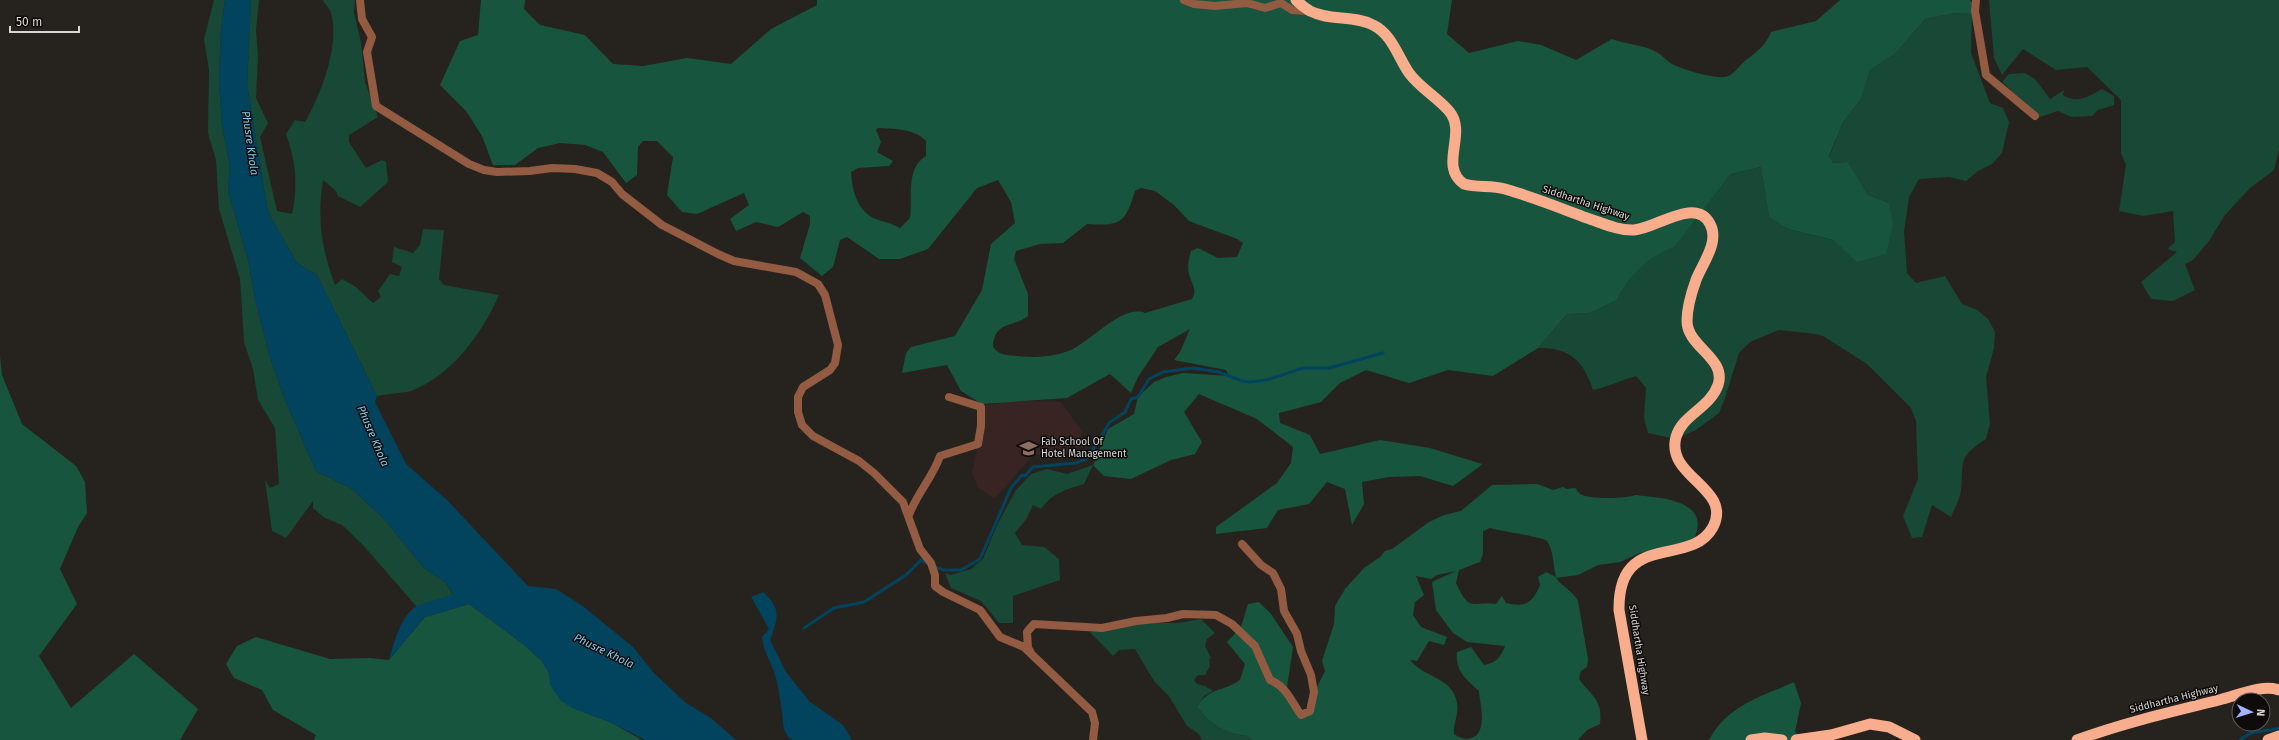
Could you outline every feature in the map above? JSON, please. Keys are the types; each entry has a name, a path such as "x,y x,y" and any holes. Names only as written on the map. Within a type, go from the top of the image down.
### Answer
{"highway":[{"name":"Siddhartha Highway","path":"1296,0 1310,11 1327,17 1373,25 1387,38 1415,80 1446,108 1455,119 1457,137 1452,168 1459,180 1464,184 1504,189 1627,230 1642,228 1680,214 1690,212 1703,216 1710,224 1712,241 1692,291 1688,305 1687,323 1693,340 1714,362 1720,377 1719,384 1710,400 1682,426 1674,447 1682,466 1715,502 1717,516 1711,531 1700,540 1635,564 1625,575 1621,584 1619,593 1619,610 1642,740"},
{"name":"Siddhartha Highway","path":"2077,740 2150,717 2249,692 2267,688 2279,690"},
{"path":"1796,740 1830,735 1870,724 1889,727 1915,740"},
{"path":"2268,740 2279,736"},
{"path":"1751,740 1765,738 1782,740"}],"street":[{"path":"360,0 362,19 372,38 367,52 376,106 469,164 497,172 530,171 552,168 575,169 597,173 612,182 622,194 662,225 718,254 734,262 796,272 818,284 825,295 838,345 835,363 830,370 803,387 798,397 798,412 802,425 813,436 859,462 874,473 902,502 909,515 920,549 931,563 935,575 935,586 943,592 980,610 1000,637 1024,647 1092,712 1095,723 1093,740"},
{"path":"1184,0 1194,4 1215,6 1247,3 1265,8 1281,3 1292,10 1310,11"},
{"path":"1976,0 1975,11 1986,75 2035,116"},
{"path":"909,515 914,502 932,476 940,456 978,444 981,426 981,407 949,397"},
{"path":"1034,656 1028,648 1027,635 1034,624 1102,628 1136,621 1167,618 1183,614 1216,615 1232,624 1255,646 1270,680 1280,684 1286,690 1301,715 1306,714 1310,711 1314,692 1297,634 1284,611 1281,589 1273,574 1261,565 1242,544"}],"shaded area":[{"name":"Fab School Of Hotel Management","path":"1004,402 1061,402 1082,431 1078,453 1033,455 995,498 978,488 972,473 978,444 984,436 981,407"}],"green space":[{"path":"214,0 225,0 221,28 219,79 222,126 230,167 228,191 248,260 255,299 269,354 283,395 316,471 352,489 384,519 424,568 445,582 453,595 417,607 363,545 342,525 325,518 313,508 313,501 286,538 272,531 265,480 270,488 279,484 275,428 258,400 253,369 244,342 240,279 219,209 216,160 208,133 209,70 204,39"},
{"path":"251,0 259,0 256,30 258,57 256,98 268,123 260,137 277,211 292,214 295,193 295,174 292,154 286,134 295,120 305,122 323,84 331,54 333,26 330,11 323,0 355,0 354,12 361,43 365,82 378,117 349,135 349,142 366,168 382,160 386,162 388,182 360,207 338,196 336,191 323,180 320,220 326,258 335,285 342,279 356,287 373,303 381,297 378,291 390,274 399,276 402,267 392,262 394,247 413,253 420,245 423,229 444,230 439,279 444,285 499,295 484,324 464,352 440,375 411,391 377,396 317,275 297,263 268,212 247,84"},
{"path":"481,0 525,0 524,9 540,25 585,35 613,64 643,66 687,58 731,64 771,29 817,5 817,0 1452,0 1447,34 1469,53 1518,41 1541,45 1576,60 1612,39 1652,50 1660,54 1672,64 1683,69 1709,76 1723,77 1728,76 1758,51 1767,41 1771,32 1816,21 1840,0 1970,0 1973,4 1972,14 1955,13 1925,19 1896,53 1870,70 1861,99 1843,122 1829,156 1833,163 1848,162 1868,195 1889,203 1893,225 1886,254 1857,262 1833,240 1788,229 1769,217 1761,167 1731,174 1674,247 1665,250 1648,261 1633,275 1617,300 1590,313 1567,314 1538,348 1493,376 1448,370 1409,383 1366,370 1340,383 1321,402 1279,413 1280,423 1310,435 1320,454 1380,440 1430,448 1482,464 1453,486 1420,476 1389,477 1362,482 1364,504 1352,525 1345,489 1327,482 1309,504 1278,510 1267,528 1216,534 1216,527 1277,483 1291,463 1293,447 1257,419 1199,394 1184,412 1202,442 1195,454 1171,460 1131,479 1104,476 1093,465 1108,429 1134,414 1138,397 1154,382 1166,377 1183,373 1229,376 1226,370 1174,360 1180,352 1190,329 1158,347 1138,377 1131,393 1110,374 1067,398 982,404 961,391 947,365 902,373 906,353 911,347 955,336 982,290 991,244 1015,223 1011,202 998,180 977,188 928,249 900,259 879,259 847,237 840,240 833,267 822,276 800,258 810,224 810,216 803,212 778,227 756,222 736,231 730,219 749,205 744,193 697,214 682,212 667,195 673,157 657,141 643,141 638,147 637,175 626,183 603,152 585,145 560,143 538,148 515,165 493,165 482,136 466,111 440,85 460,41 478,35","holes":["878,128 910,131 926,141 926,156 919,162 912,176 910,218 900,228 870,216 860,206 854,192 851,172 858,168 889,166 893,161 877,152 881,142 876,130","1141,188 1155,191 1174,205 1189,221 1237,239 1243,243 1237,257 1218,258 1198,248 1191,251 1188,268 1194,290 1194,296 1192,299 1145,313 1136,312 1117,318 1071,350 1051,356 1031,357 998,352 993,347 994,339 997,333 1005,326 1022,320 1028,316 1028,294 1014,259 1016,251 1040,244 1063,243 1087,224 1098,225 1120,221 1128,210 1135,191"]},
{"path":"1989,0 2279,0 2279,149 2274,170 2250,188 2225,215 2209,241 2193,260 2185,264 2195,290 2173,301 2151,299 2141,282 2177,252 2167,249 2175,242 2173,211 2143,216 2119,211 2126,165 2121,153 2121,100 2087,67 2056,70 2023,49 2002,75 1994,58"},
{"path":"1955,13 1972,14 1971,53 1990,103 2003,108 2009,122 2002,153 1992,164 1978,171 1966,181 1949,177 1919,179 1909,197 1904,232 1907,273 1916,283 1945,276 1962,304 1977,310 1988,319 1995,332 1994,348 1986,377 1990,424 1986,439 1970,451 1964,460 1961,491 1951,517 1932,505 1922,537 1912,538 1903,516 1918,479 1916,421 1911,408 1867,364 1823,336 1779,330 1750,342 1739,353 1719,413 1696,430 1675,439 1648,433 1644,418 1646,388 1636,376 1593,390 1585,371 1574,358 1567,353 1558,350 1538,348 1567,314 1590,313 1617,300 1633,275 1648,261 1674,246 1731,174 1761,167 1769,216 1788,229 1833,240 1857,261 1889,203 1868,195 1848,162 1833,163 1829,157 1843,122 1861,99 1870,70 1896,53 1925,19"},
{"path":"2025,73 2035,79 2050,99 2064,90 2063,95 2068,98 2078,99 2087,97 2102,89 2114,96 2114,105 2098,110 2092,116 2071,117 2058,111 2040,117 2002,82 2009,74"},
{"path":"0,356 2,375 22,424 76,466 85,482 87,513 78,527 60,569 77,604 39,656 71,708 134,654 198,709 180,740 0,740"},
{"path":"1093,465 1084,484 1055,495 1041,509 1033,505 1027,518 1015,533 1022,545 1044,547 1059,559 1060,580 1013,596 1013,623 999,623 981,601 951,588 945,573 951,575 971,569 983,559 998,523 1016,490 1031,474 1047,469 1067,474"},
{"path":"1537,484 1553,490 1563,487 1567,489 1575,488 1579,493 1586,496 1600,498 1617,498 1635,495 1657,497 1680,503 1689,508 1695,515 1698,524 1695,537 1688,542 1640,553 1620,562 1598,565 1578,575 1556,578 1573,594 1578,601 1588,659 1587,667 1581,671 1579,679 1598,703 1600,709 1600,724 1587,730 1578,740 1252,740 1247,736 1232,733 1219,728 1197,707 1207,696 1240,680 1245,664 1227,642 1241,627 1248,604 1259,602 1271,614 1293,647 1287,687 1301,711 1308,717 1315,707 1316,689 1325,671 1322,661 1334,624 1335,606 1345,589 1364,568 1380,557 1385,551 1392,549 1429,522 1444,515 1461,511 1492,485","holes":["1490,528 1544,539 1549,545 1556,577 1546,572 1538,577 1540,585 1535,596 1524,604 1519,605 1506,603 1502,596 1496,604 1472,604 1465,599 1456,583 1459,570 1480,562 1483,554 1483,531","1456,571 1432,582 1436,610 1453,633 1467,642 1505,646 1498,659 1492,663 1484,665 1471,647 1457,652 1458,664 1462,674 1479,691 1482,717 1482,724 1477,735 1467,739 1460,738 1454,734 1457,703 1455,695 1450,688 1437,678 1416,666 1410,660 1417,661 1429,641 1444,645 1447,637 1421,627 1413,615 1415,602 1424,595 1416,576 1431,579 1437,575"]},
{"path":"469,604 523,644 542,661 549,673 551,685 573,708 612,723 642,740 314,740 316,735 273,710 262,690 234,678 226,664 237,646 256,637 330,659 369,658 389,660 425,617"},
{"path":"1201,619 1215,633 1207,639 1205,646 1211,658 1209,659 1210,666 1205,675 1198,675 1194,680 1197,684 1205,686 1213,691 1205,695 1197,707 1219,728 1232,733 1247,736 1252,740 1202,740 1199,734 1187,726 1169,696 1154,681 1135,649 1119,650 1113,656 1090,632 1136,624 1176,623"},
{"path":"1794,682 1801,703 1795,732 1804,740 1709,740 1725,718 1735,710 1757,698"}],"water":[{"name":"Phusre Khola","path":"225,0 251,0 247,84 268,212 297,263 317,275 377,396 375,402 406,464 446,499 528,586 556,589 584,607 633,647 654,673 686,703 711,718 736,740 645,740 612,723 573,708 561,701 550,685 549,673 542,661 523,644 469,604 425,617 389,660 398,630 411,610 421,604 453,594 445,582 424,568 384,519 352,489 316,471 283,395 269,354 255,299 248,260 228,191 230,167 222,126 219,79 221,28"},
{"path":"763,592 776,609 777,614 775,626 770,640 786,672 809,701 843,725 852,740 792,740 786,734 780,697 762,637 769,629 751,597"}],"waterway":[{"path":"934,566 943,570 961,570 980,559 1011,488 1022,475 1025,476 1033,467 1076,463 1086,459 1099,441 1109,423 1125,412 1131,399 1138,397 1149,379 1163,372 1193,368 1219,372 1242,381 1250,382 1267,380 1303,368 1329,368 1383,353"},
{"path":"804,628 834,608 864,602 906,575 921,560 927,563"},
{"path":"2240,740 2250,733 2279,728"}],"place":[{"name":"Fab School Of Hotel Management","path":"1028,448"}]}
